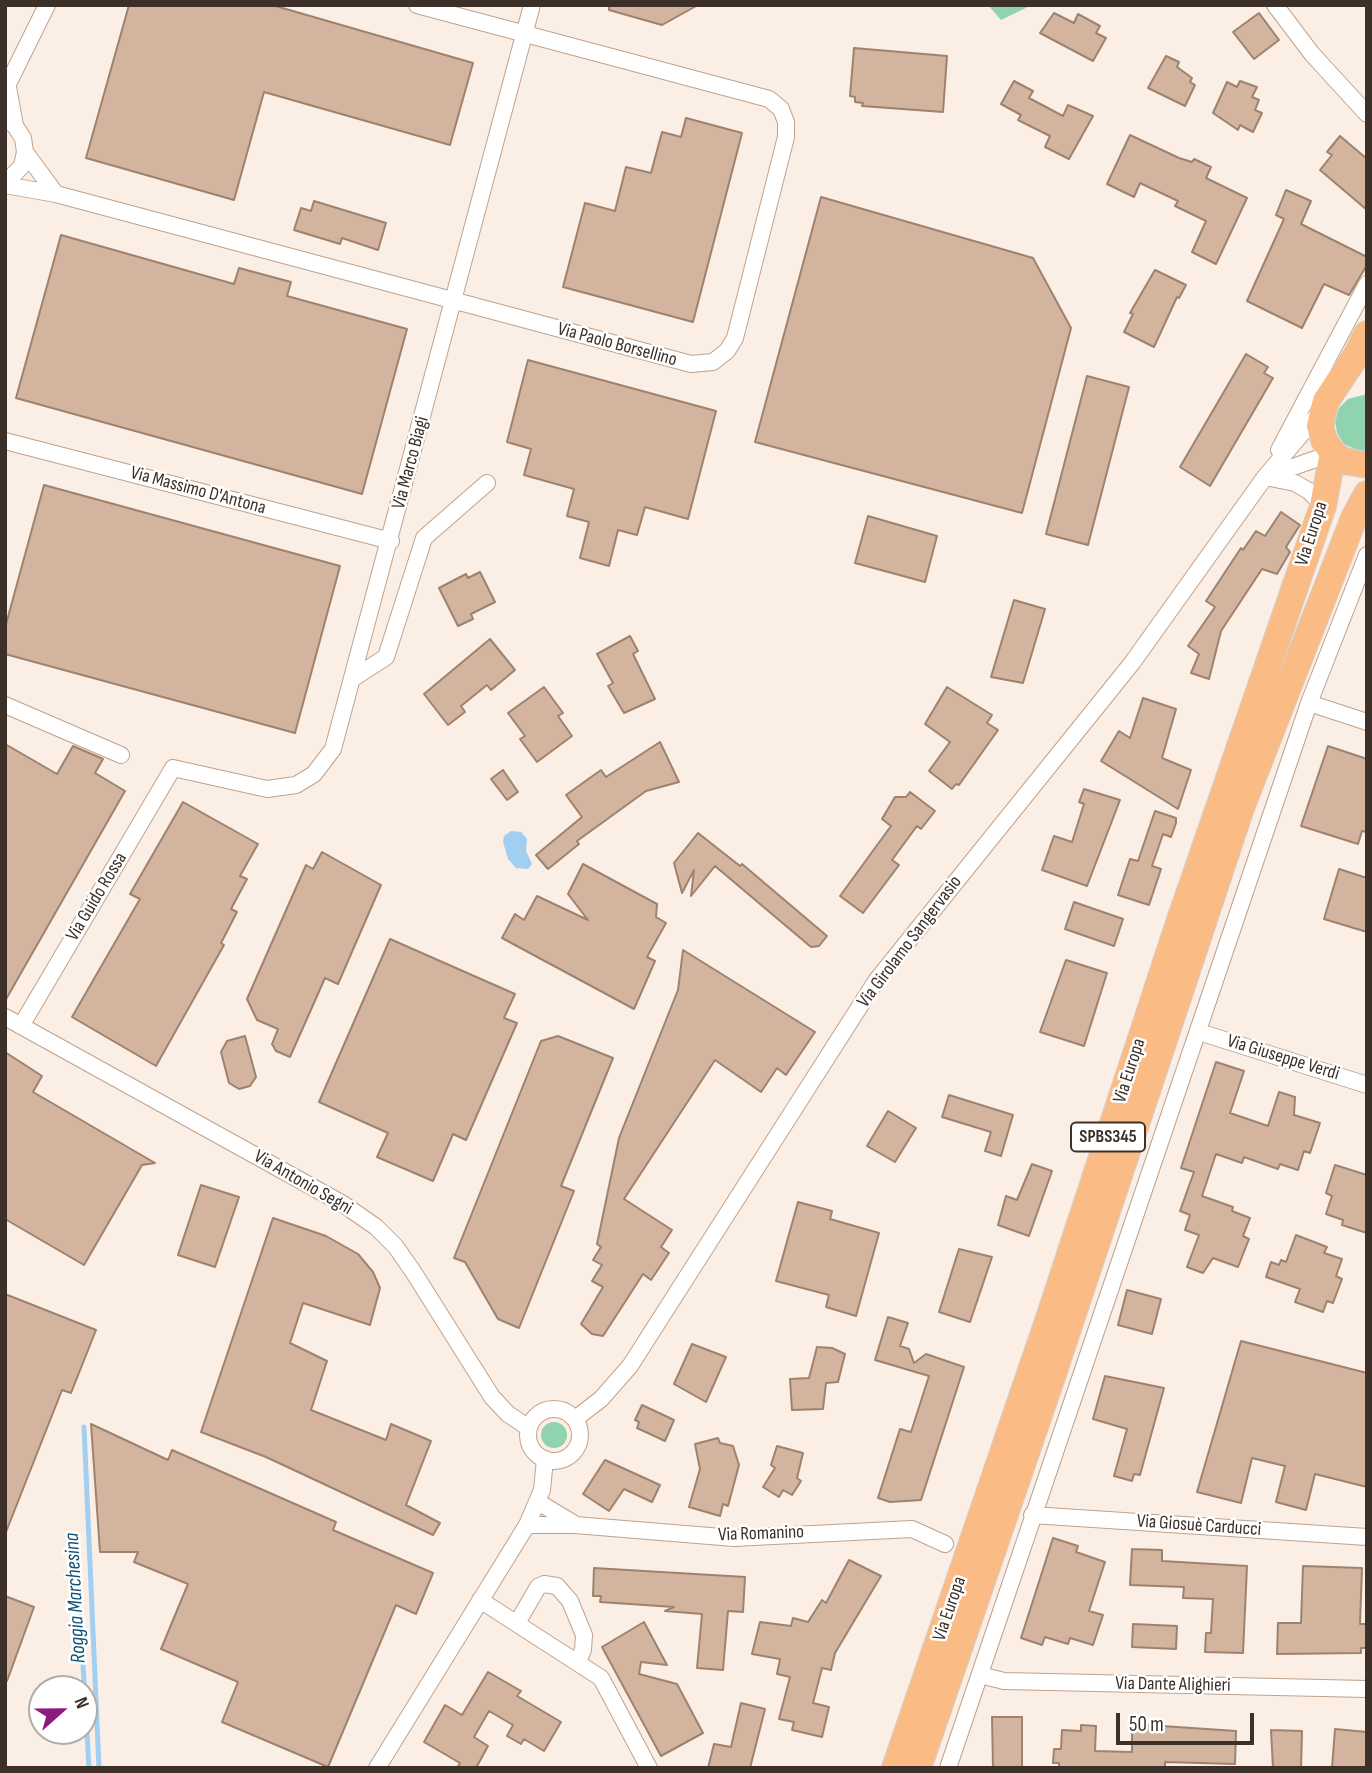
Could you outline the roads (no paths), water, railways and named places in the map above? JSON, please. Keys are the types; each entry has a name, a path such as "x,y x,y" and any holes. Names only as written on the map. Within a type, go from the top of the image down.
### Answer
{"main road":[{"path":"1322,395 1367,334"},
{"path":"1322,395 1343,384 1367,380"},
{"name":"Via Europa","path":"895,1768 1048,1321 1183,910 1323,506 1333,453 1322,433 1322,395"},
{"path":"1333,453 1344,461 1367,466"},
{"name":"Via Europa","path":"921,1758 1241,808 1354,519 1367,494"}],"street":[{"path":"5,184 22,166 25,152 23,138 10,122 7,88 47,5"},
{"name":"Via Paolo Borsellino","path":"5,184 56,194 691,365 713,362 727,351 735,338 786,137 786,122 781,108 769,99 417,5"},
{"name":"Via Marco Biagi","path":"173,768 267,789 296,785 314,774 333,749 391,541 532,5"},
{"path":"1275,5 1364,111"},
{"path":"25,152 56,194"},
{"path":"1277,463 1279,447 1322,395 1367,284"},
{"name":"Via Girolamo Sangervasio","path":"575,1419 601,1399 630,1366 877,981 1132,663 1277,463 1322,395"},
{"name":"Via Massimo D'Antona","path":"5,441 391,541"},
{"path":"1265,477 1333,453"},
{"path":"1265,477 1294,483 1309,491 1323,506"},
{"path":"352,679 386,657 424,538 487,483"},
{"name":"Via Europa","path":"921,1758 950,1763 1309,703 1367,555"},
{"path":"1309,703 1367,722"},
{"path":"5,705 121,755"},
{"name":"Via Guido Rossa","path":"21,1026 173,768"},
{"path":"1241,808 1270,818"},
{"name":"Via Antonio Segni","path":"5,1017 343,1204 376,1227 396,1247 414,1273 492,1397 508,1414 529,1428"},
{"name":"Via Giuseppe Verdi","path":"1199,1032 1367,1085"},
{"name":"Via Europa","path":"1149,1082 1178,1092"},
{"path":"549,1409 566,1412 575,1419 580,1437 575,1450 564,1459 545,1459 529,1443 529,1428 539,1414 549,1409"},
{"path":"381,1766 527,1525 544,1481 545,1459"},
{"name":"Via Romanino","path":"537,1502 575,1525"},
{"name":"Via Giosuè Carducci","path":"1032,1515 1367,1538"},
{"name":"Via Romanino","path":"527,1525 575,1525 734,1538 912,1529 945,1544"},
{"path":"517,1623 538,1587 544,1584 557,1586 570,1601 584,1635 583,1650 578,1661"},
{"name":"Via Europa","path":"977,1592 1003,1600"},
{"path":"480,1600 594,1671 606,1685 649,1768"},
{"name":"Via Dante Alighieri","path":"981,1675 1004,1681 1367,1689"}],"water":[{"path":"511,831 521,832 527,839 526,851 532,864 528,869 516,868 508,859 503,842 504,836"}],"waterway":[{"name":"Roggia Marchesina","path":"84,1427 99,1768"},
{"path":"80,1613 89,1768"}]}
